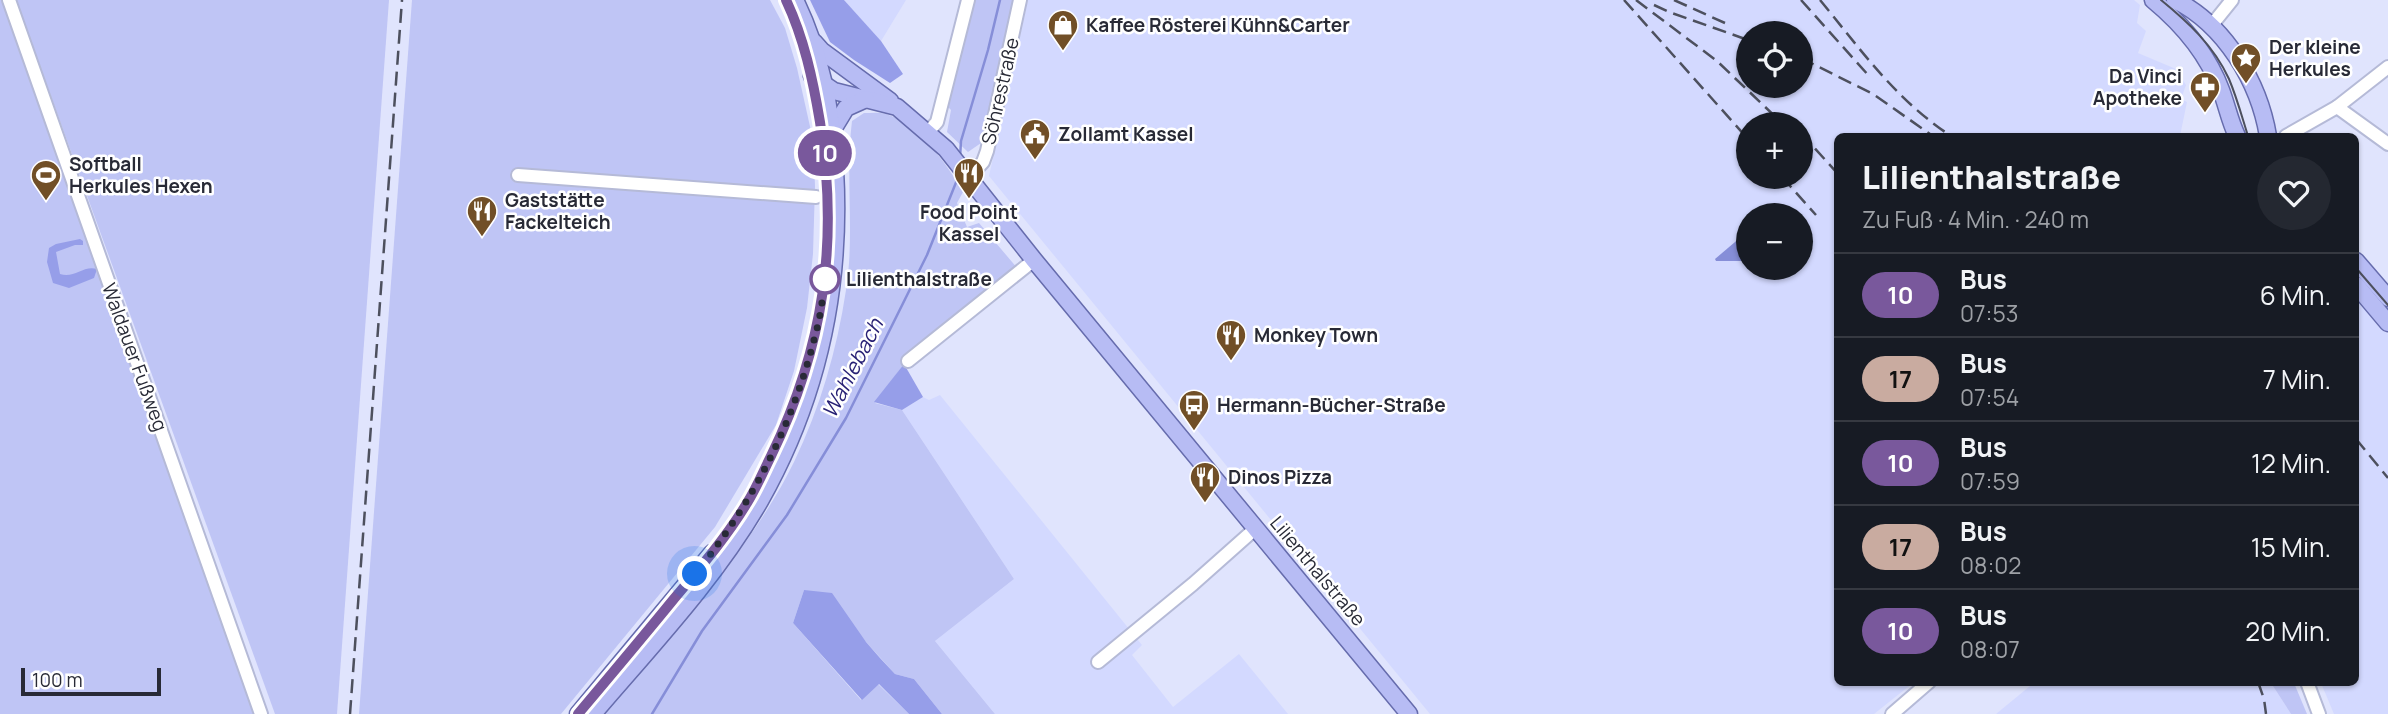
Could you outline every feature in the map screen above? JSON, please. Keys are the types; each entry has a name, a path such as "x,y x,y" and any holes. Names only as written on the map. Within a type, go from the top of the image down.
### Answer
{"main road":[{"path":"593,714 695,593 760,501 793,432 815,371 831,303 837,229 832,131 818,81 786,0"},
{"path":"578,714 719,543 748,502 792,412 816,335 826,273 829,207 826,157 812,40 795,0"},
{"path":"2153,0 2172,17 2201,53 2221,90 2236,133"},
{"path":"2175,0 2211,26 2230,47 2250,82 2268,133"},
{"path":"812,40 822,51 897,107"},
{"path":"818,81 860,78"},
{"name":"Lilienthalstraße","path":"818,81 842,94 897,107 928,132 964,170 1034,260 1409,714"},
{"path":"832,131 846,108 866,99"},
{"path":"2359,264 2388,298"},
{"path":"2359,289 2388,323"}],"street":[{"name":"Waldauer Fußweg","path":"9,0 261,714"},
{"path":"928,132 937,122 968,0"},
{"name":"Söhrestraße","path":"964,170 983,163 987,151 1020,0"},
{"path":"2211,26 2232,0"},
{"path":"2291,133 2337,107 2388,67"},
{"path":"2337,107 2388,144"},
{"path":"518,175 816,197"},
{"path":"908,361 1034,260"},
{"path":"1098,662 1193,584 1255,528"},
{"path":"1892,714 1924,686"},
{"path":"2308,686 2319,714"}],"shaded area":[{"path":"0,0 3,0 258,714 0,714"},
{"path":"16,0 389,0 337,714 275,714"},
{"path":"412,0 770,0 785,28 813,140 813,254 807,308 794,371 776,425 715,527 561,714 359,714"},
{"path":"810,0 844,0 881,41 903,74 890,83 830,42"},
{"path":"844,0 906,0 881,41"},
{"path":"970,0 1015,0 981,143 968,152 947,132 951,110 947,106"},
{"path":"1028,0 2134,0 2140,5 2137,23 2146,31 2138,53 2176,69 2186,85 2181,99 2187,102 2181,133 1834,133 1834,686 1909,686 1874,714 1430,714 989,176"},
{"path":"864,113 886,114 898,119 910,126 931,146 963,192 957,203 967,227 979,223 1018,269 904,364 875,403 902,410 1014,579 935,641 995,714 942,714 914,679 895,674 866,642 804,590 793,623 861,700 878,684 909,714 600,714 731,561 776,496 803,442 826,378 842,312 849,269 849,163 852,121"},
{"path":"80,239 83,245 56,252 60,274 70,275 92,268 97,269 94,278 69,288 53,283 47,262 49,248"},
{"path":"1736,241 1736,261 1715,259"},
{"path":"2359,300 2388,334 2388,714 2334,714 2322,686 2359,686"},
{"path":"904,364 923,397 902,410 874,402"},
{"path":"940,395 1142,645 1132,655 1173,707 1239,654 1288,714 995,714 935,641 1014,579 902,410 923,397 929,400"},
{"path":"804,590 832,593 880,658 895,674 914,679 942,714 909,714 879,684 862,700 793,623"},
{"path":"2030,686 2273,686 2291,714 1996,714"},
{"path":"2273,686 2295,686 2307,714 2291,714"}],"waterway":[{"name":"Wahlebach","path":"960,158 961,141 1000,0"},
{"name":"Wahlebach","path":"652,714 702,631 787,515 846,418 927,255 959,175"}],"tram line":[{"path":"2161,0 2190,26 2216,56 2232,86 2247,133"},
{"path":"2359,271 2388,305"}],"railway":[{"path":"350,714 402,0"},
{"path":"1624,0 1736,126"},
{"path":"1636,0 1717,61 1770,112"},
{"path":"1674,0 1725,23"},
{"path":"1801,0 1869,76"},
{"path":"1820,0 1896,90 1947,133"},
{"path":"1654,5 1736,36"},
{"path":"1813,64 1873,94 1929,133"},
{"path":"1813,146 1834,170"},
{"path":"1793,189 1816,215"},
{"path":"2359,443 2388,478"},
{"path":"2259,686 2266,714"}],"bus line":[{"name":"10","path":"578,714 712,553 748,502 792,412 816,335 828,246 826,157 812,76 799,31 786,0"}],"place":[{"name":"Kaffee Rösterei Kühn&Carter","path":"1063,52"},
{"name":"Der kleine Herkules","path":"2246,85"},
{"name":"Da Vinci Apotheke","path":"2205,114"},
{"name":"Zollamt Kassel","path":"1035,161"},
{"name":"Food Point Kassel","path":"969,200"},
{"name":"Softball Herkules Hexen","path":"46,202"},
{"name":"Gaststätte Fackelteich","path":"482,238"},
{"name":"Lilienthalstraße","path":"825,279"},
{"name":"Monkey Town","path":"1231,362"},
{"name":"Hermann-Bücher-Straße","path":"1194,432"},
{"name":"Dinos Pizza","path":"1205,504"}],"route":[{"path":"695,574 748,502 792,412 816,335 826,273 825,279"}]}
